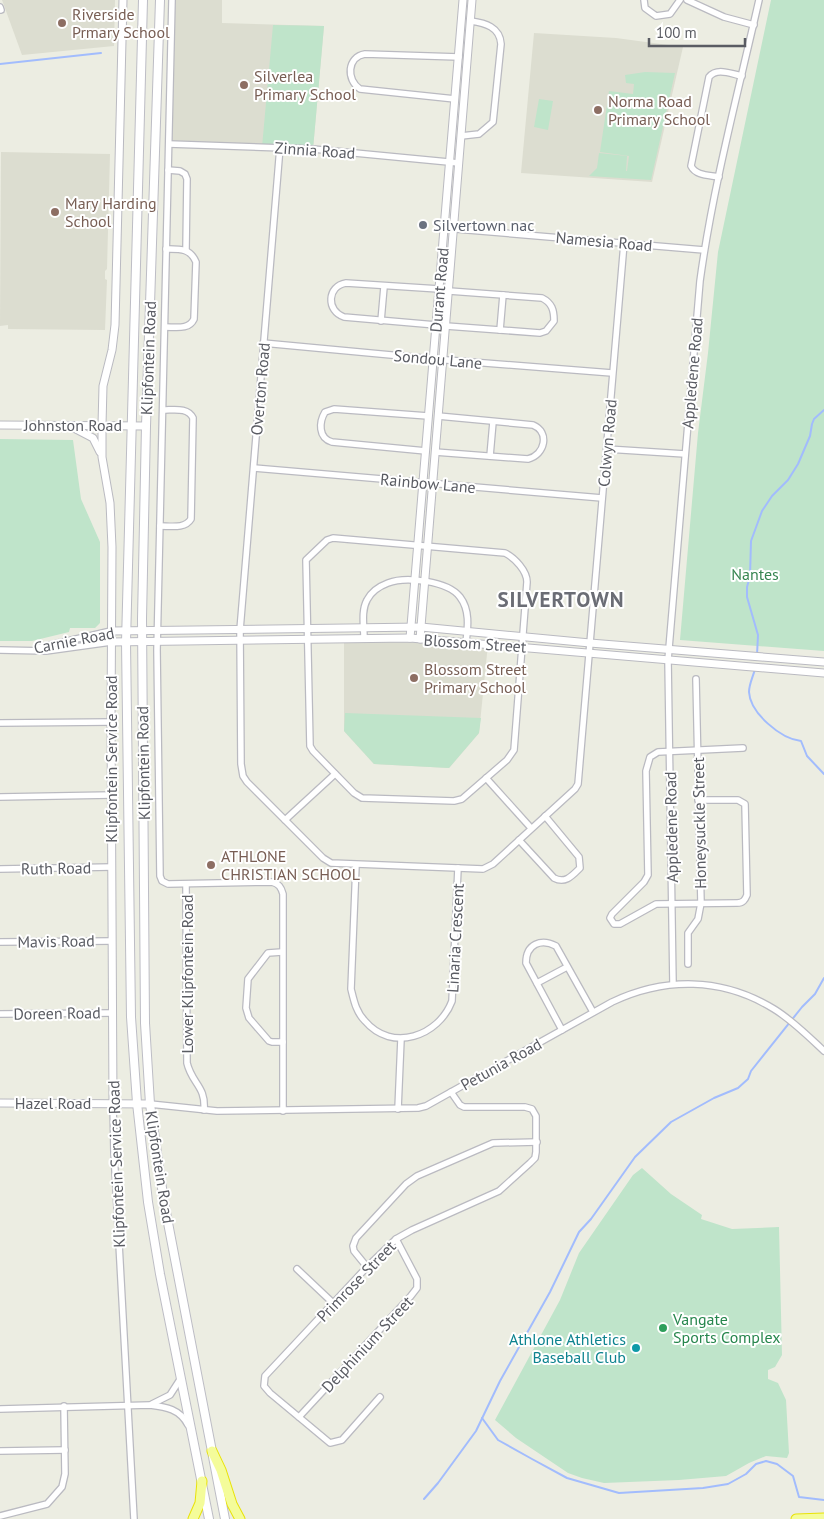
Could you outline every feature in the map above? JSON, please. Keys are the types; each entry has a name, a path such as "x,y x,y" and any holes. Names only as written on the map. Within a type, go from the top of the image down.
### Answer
{"highway":[{"path":"212,1451 221,1470 232,1504 240,1519"},
{"path":"193,1519 200,1503 202,1481"},
{"path":"796,1519 824,1518"}],"main road":[{"name":"Klipfontein Road","path":"143,0 130,426 126,631 131,1017 137,1103 148,1202 160,1274 209,1519"},
{"name":"Klipfontein Road","path":"160,0 146,426 142,631 145,1023 150,1104 164,1202 176,1273 225,1519"}],"street":[{"name":"Klipfontein Service Road","path":"123,0 115,325 112,350 103,386 102,457 110,503 111,521 114,1152 134,1519"},
{"name":"Lower Klipfontein Road","path":"172,0 158,631 160,876 164,884 186,884 187,1063 189,1072 204,1095 204,1110"},
{"name":"Durant Road","path":"410,638 463,0"},
{"name":"Durant Road","path":"420,639 472,0"},
{"path":"644,0 646,8 656,16 670,14 680,0"},
{"path":"687,0 724,17 754,25"},
{"name":"Appledene Road","path":"673,984 668,660 700,281 704,250 719,176 759,0"},
{"path":"462,136 479,134 492,124 494,120 501,42 498,35 487,23 471,21"},
{"path":"455,99 360,89 352,83 350,72 351,64 355,58 365,54 458,56"},
{"path":"719,176 698,173 690,166 709,77 718,71 742,76"},
{"path":"457,78 466,79"},
{"name":"Zinnia Road","path":"169,144 280,148 459,163"},
{"name":"Overton Road","path":"280,148 240,630 242,771 247,782 328,862 356,865"},
{"path":"165,326 186,327 192,324 194,319 196,262 186,249 187,179 185,174 180,171 168,170"},
{"name":"Namesia Road","path":"444,228 704,250"},
{"name":"Colwyn Road","path":"356,865 475,869 488,867 575,789 578,784 624,243"},
{"path":"166,250 186,249"},
{"path":"436,325 381,321 338,315 332,308 332,294 336,286 346,283 439,290"},
{"path":"381,321 384,286"},
{"path":"446,326 540,333 546,331 554,321 554,311 547,301 542,298 449,291"},
{"path":"500,330 503,295"},
{"name":"Sondou Lane","path":"264,343 443,360 612,373"},
{"path":"426,451 327,441 322,436 321,420 325,412 334,409 428,416"},
{"path":"160,526 184,526 191,519 194,418 191,413 185,410 163,410"},
{"path":"435,452 528,459 541,452 544,437 538,427 533,425 438,416"},
{"path":"490,456 493,422"},
{"name":"Johnston Road","path":"0,425 146,426"},
{"path":"69,425 93,438 102,457"},
{"path":"607,449 685,454"},
{"name":"Rainbow Lane","path":"254,468 602,498"},
{"path":"333,538 418,545 501,552 510,555 527,577 514,750 507,760 462,799 454,801 362,798 354,793 310,746 306,560 327,540 333,538"},
{"path":"364,638 364,608 367,600 386,583 396,580 447,586 461,598 468,614 466,642"},
{"name":"Blossom Street","path":"126,631 421,627 824,662"},
{"name":"Carnie Road","path":"22,650 58,644 111,631 126,631"},
{"name":"Blossom Street","path":"126,642 410,638 824,673"},
{"name":"Carnie Road","path":"0,650 46,650 126,642"},
{"path":"809,672 810,660"},
{"name":"Honeysuckle Street","path":"688,964 688,933 698,919 701,904 696,680"},
{"path":"0,723 111,722"},
{"path":"670,751 743,748"},
{"name":"Appledene Road","path":"670,751 654,754 647,763 647,879 610,918 614,924 617,924 653,905 672,904"},
{"path":"285,820 335,774"},
{"path":"486,778 531,828"},
{"path":"0,797 112,795"},
{"path":"672,904 742,903 748,895 746,807 743,802 738,800 698,800"},
{"path":"519,840 558,880 568,879 580,868 579,857 545,816"},
{"path":"356,865 351,990 354,1004 366,1023 374,1030 393,1038 401,1039 398,1109"},
{"name":"Ruth Road","path":"0,869 112,867"},
{"name":"Linaria Crescent","path":"401,1039 421,1035 434,1027 447,1013 452,1001 458,868"},
{"path":"186,884 272,882 278,884 281,888 283,894 283,1111"},
{"name":"Mavis Road","path":"0,942 112,940"},
{"path":"562,1030 526,962 526,955 530,948 540,942 548,942 556,946 594,1012"},
{"path":"282,952 268,953 250,975 247,984 246,1008 250,1018 269,1041 283,1042"},
{"path":"537,984 567,967"},
{"name":"Petunia Road","path":"150,1104 204,1110 283,1111 418,1108 426,1106 612,1002 637,992 673,984 696,984 748,995 786,1017 824,1050"},
{"name":"Doreen Road","path":"0,1014 113,1013"},
{"name":"Primrose Street","path":"380,1397 342,1440 330,1443 270,1393 264,1386 265,1376 367,1267 396,1239 407,1232 499,1191 535,1158 537,1142 536,1116 532,1109 525,1106 464,1107 460,1105 451,1092"},
{"name":"Hazel Road","path":"0,1103 150,1104"},
{"path":"367,1267 354,1251 356,1238 410,1180 493,1142 537,1142"},
{"name":"Delphinium Street","path":"299,1417 410,1298 417,1288 417,1279 396,1239"},
{"path":"298,1269 333,1303"},
{"path":"150,1405 170,1395 181,1377"},
{"path":"0,1409 128,1404 166,1407 175,1410 184,1417 193,1434"},
{"path":"0,1516 51,1501 62,1487 65,1450 64,1406"},
{"path":"0,1451 65,1450"}],"shaded area":[{"name":"Riverside Prmary School","path":"2,0 115,0 114,46 22,55"},
{"name":"Silverlea Primary School","path":"172,0 222,0 222,23 324,26 313,149 169,144"},
{"name":"Norma Road Primary School","path":"534,33 616,38 683,47 652,182 521,173"},
{"name":"Mary Harding School","path":"1,152 110,154 107,269 105,271 105,279 107,280 105,330 8,329 8,325 0,326"},
{"name":"Blossom Street Primary School","path":"344,639 488,644 479,733 449,768 374,764 344,731"}],"green space":[{"name":"Nantes","path":"771,0 824,0 824,651 680,640 698,433 718,252"},
{"path":"273,25 324,26 313,149 262,147"},
{"path":"645,72 675,73 651,180 589,176 597,168 599,153 627,156 627,171 629,156 600,152 609,91 633,94 634,84 626,83 625,75"},
{"path":"539,99 553,101 548,130 534,127"},
{"path":"0,439 73,440 81,499 100,542 100,623 95,628 70,628 69,632 32,641 0,641"},
{"path":"345,713 481,718 479,733 449,768 374,764 344,731"},
{"name":"Vangate Sports Complex","path":"642,1168 671,1194 702,1215 701,1219 732,1229 779,1227 782,1355 775,1367 768,1370 768,1379 778,1383 786,1400 789,1453 787,1458 766,1456 726,1476 604,1483 568,1473 516,1438 495,1420 560,1300 579,1253 633,1175"}],"waterway":[{"path":"0,64 101,53"},
{"path":"757,655 758,635 747,597 751,541 762,511 772,496 788,480 798,464 810,436 814,419 824,410"},
{"path":"755,669 749,692 755,708 768,724 776,730 801,741 807,756 824,774"},
{"path":"424,1499 476,1431 500,1381 550,1292 579,1232 591,1219 635,1157 671,1122 714,1098 738,1088 748,1079 751,1071 802,1007 815,994 824,978"},
{"path":"482,1418 498,1440 532,1459 567,1478 619,1493 703,1488 728,1484 746,1474 756,1464 766,1461 777,1464 793,1476 799,1497 824,1500"}],"place":[{"name":"Riverside Prmary School","path":"62,23"},
{"name":"Silverlea Primary School","path":"244,85"},
{"name":"Norma Road Primary School","path":"598,110"},
{"name":"Mary Harding School","path":"55,212"},
{"name":"Silvertown nac","path":"423,225"},
{"name":"Blossom Street Primary School","path":"414,678"},
{"name":"ATHLONE CHRISTIAN SCHOOL","path":"211,865"},
{"name":"Vangate Sports Complex","path":"663,1328"},
{"name":"Athlone Athletics Baseball Club","path":"636,1348"}],"district":[{"name":"SILVERTOWN","path":"561,600"}]}
